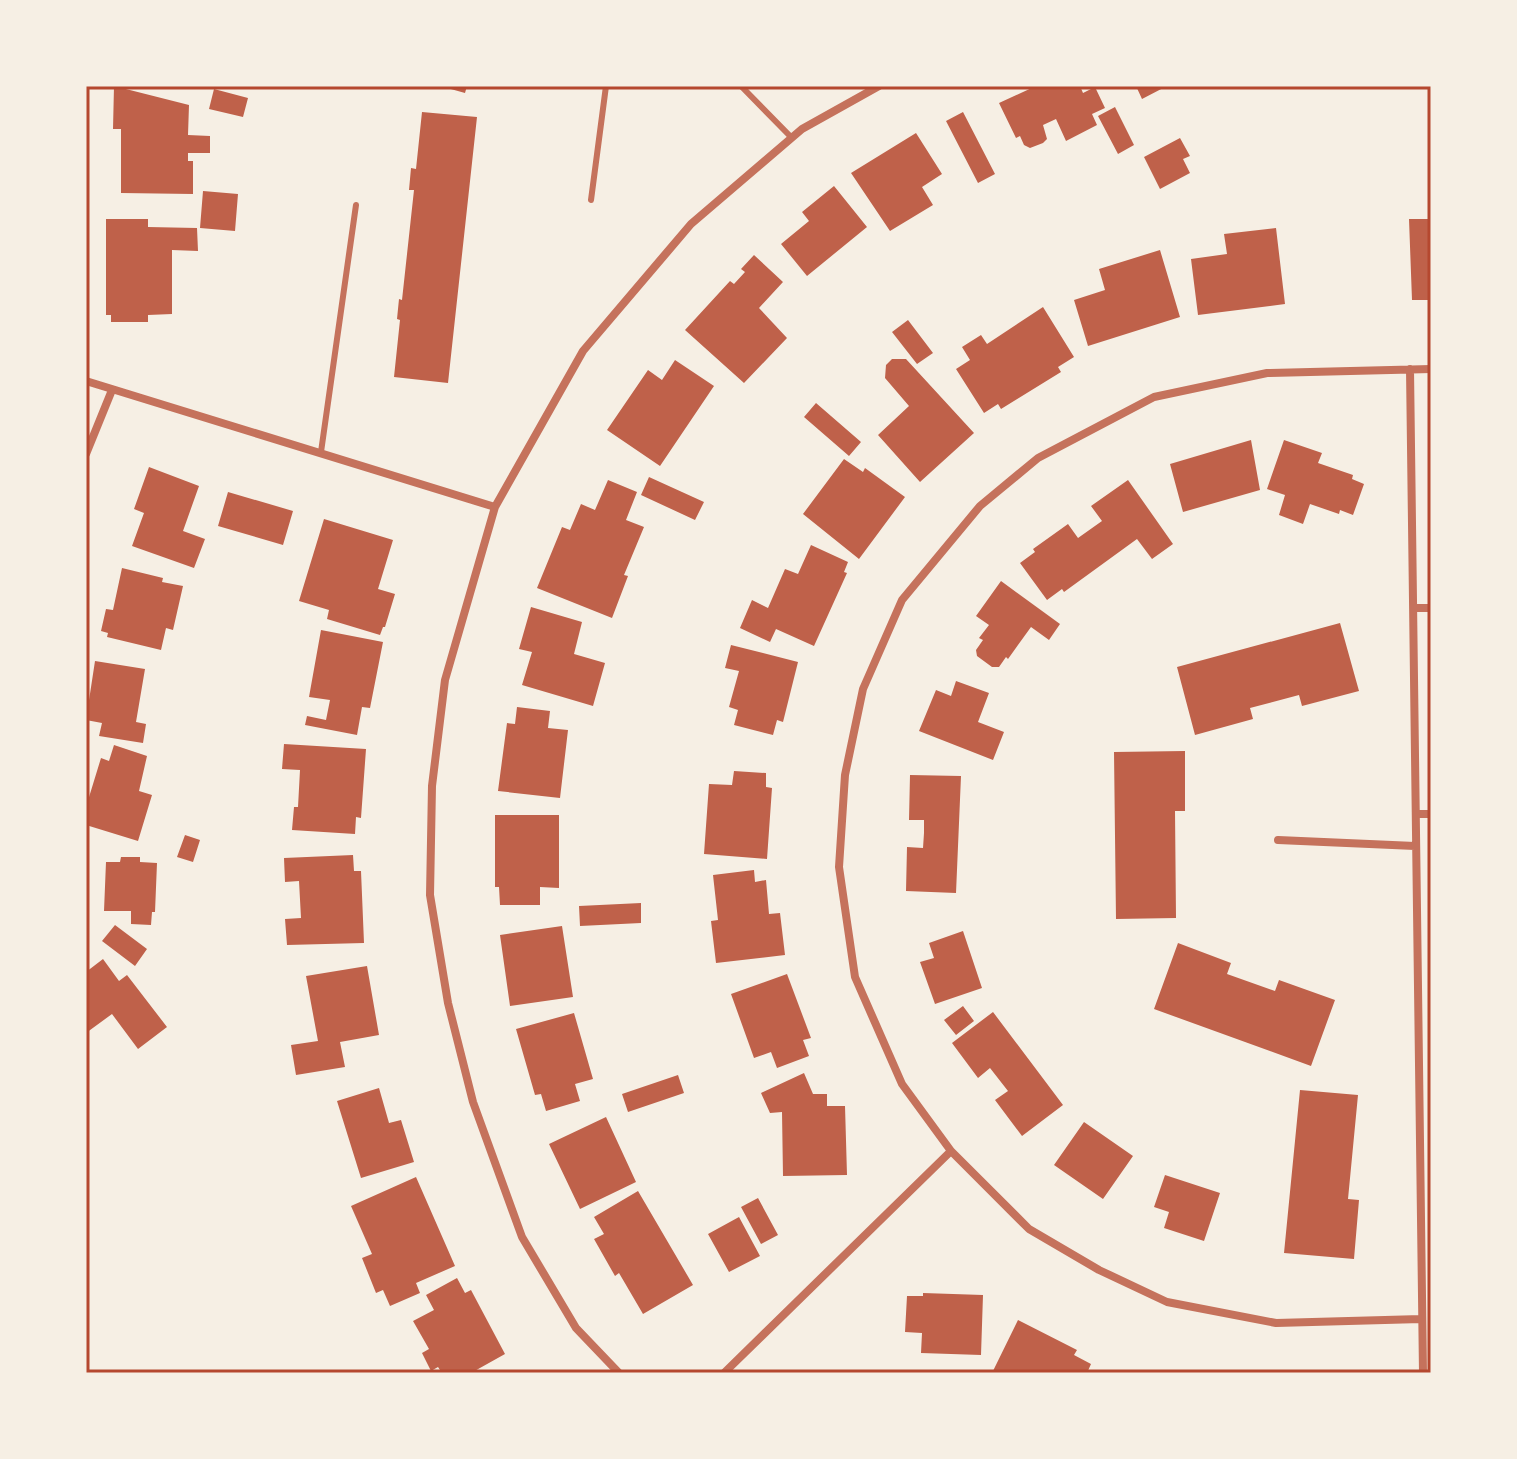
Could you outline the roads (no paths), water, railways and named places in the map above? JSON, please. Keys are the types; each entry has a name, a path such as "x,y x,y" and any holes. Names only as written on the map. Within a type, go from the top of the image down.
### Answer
{"street":[{"path":"619,1373 576,1328 522,1237 473,1102 448,1003 430,895 432,786 445,680 495,507 583,351 691,224 791,137 879,86"},
{"path":"1410,369 1421,1319 1426,1342 1423,1373"},
{"path":"1421,1319 1276,1323 1167,1302 1099,1270 1029,1229 951,1151 902,1084 855,977 839,867 845,775 863,689 902,600 980,506 1038,458 1154,397 1267,373 1431,369"},
{"path":"86,381 495,507"},
{"path":"86,454 112,390"},
{"path":"1414,608 1431,608"},
{"path":"1417,814 1431,814"},
{"path":"1278,840 1415,846"},
{"path":"724,1373 951,1151"}],"lane":[{"path":"591,200 606,86"},
{"path":"741,86 791,137"},
{"path":"321,452 356,205"}]}
